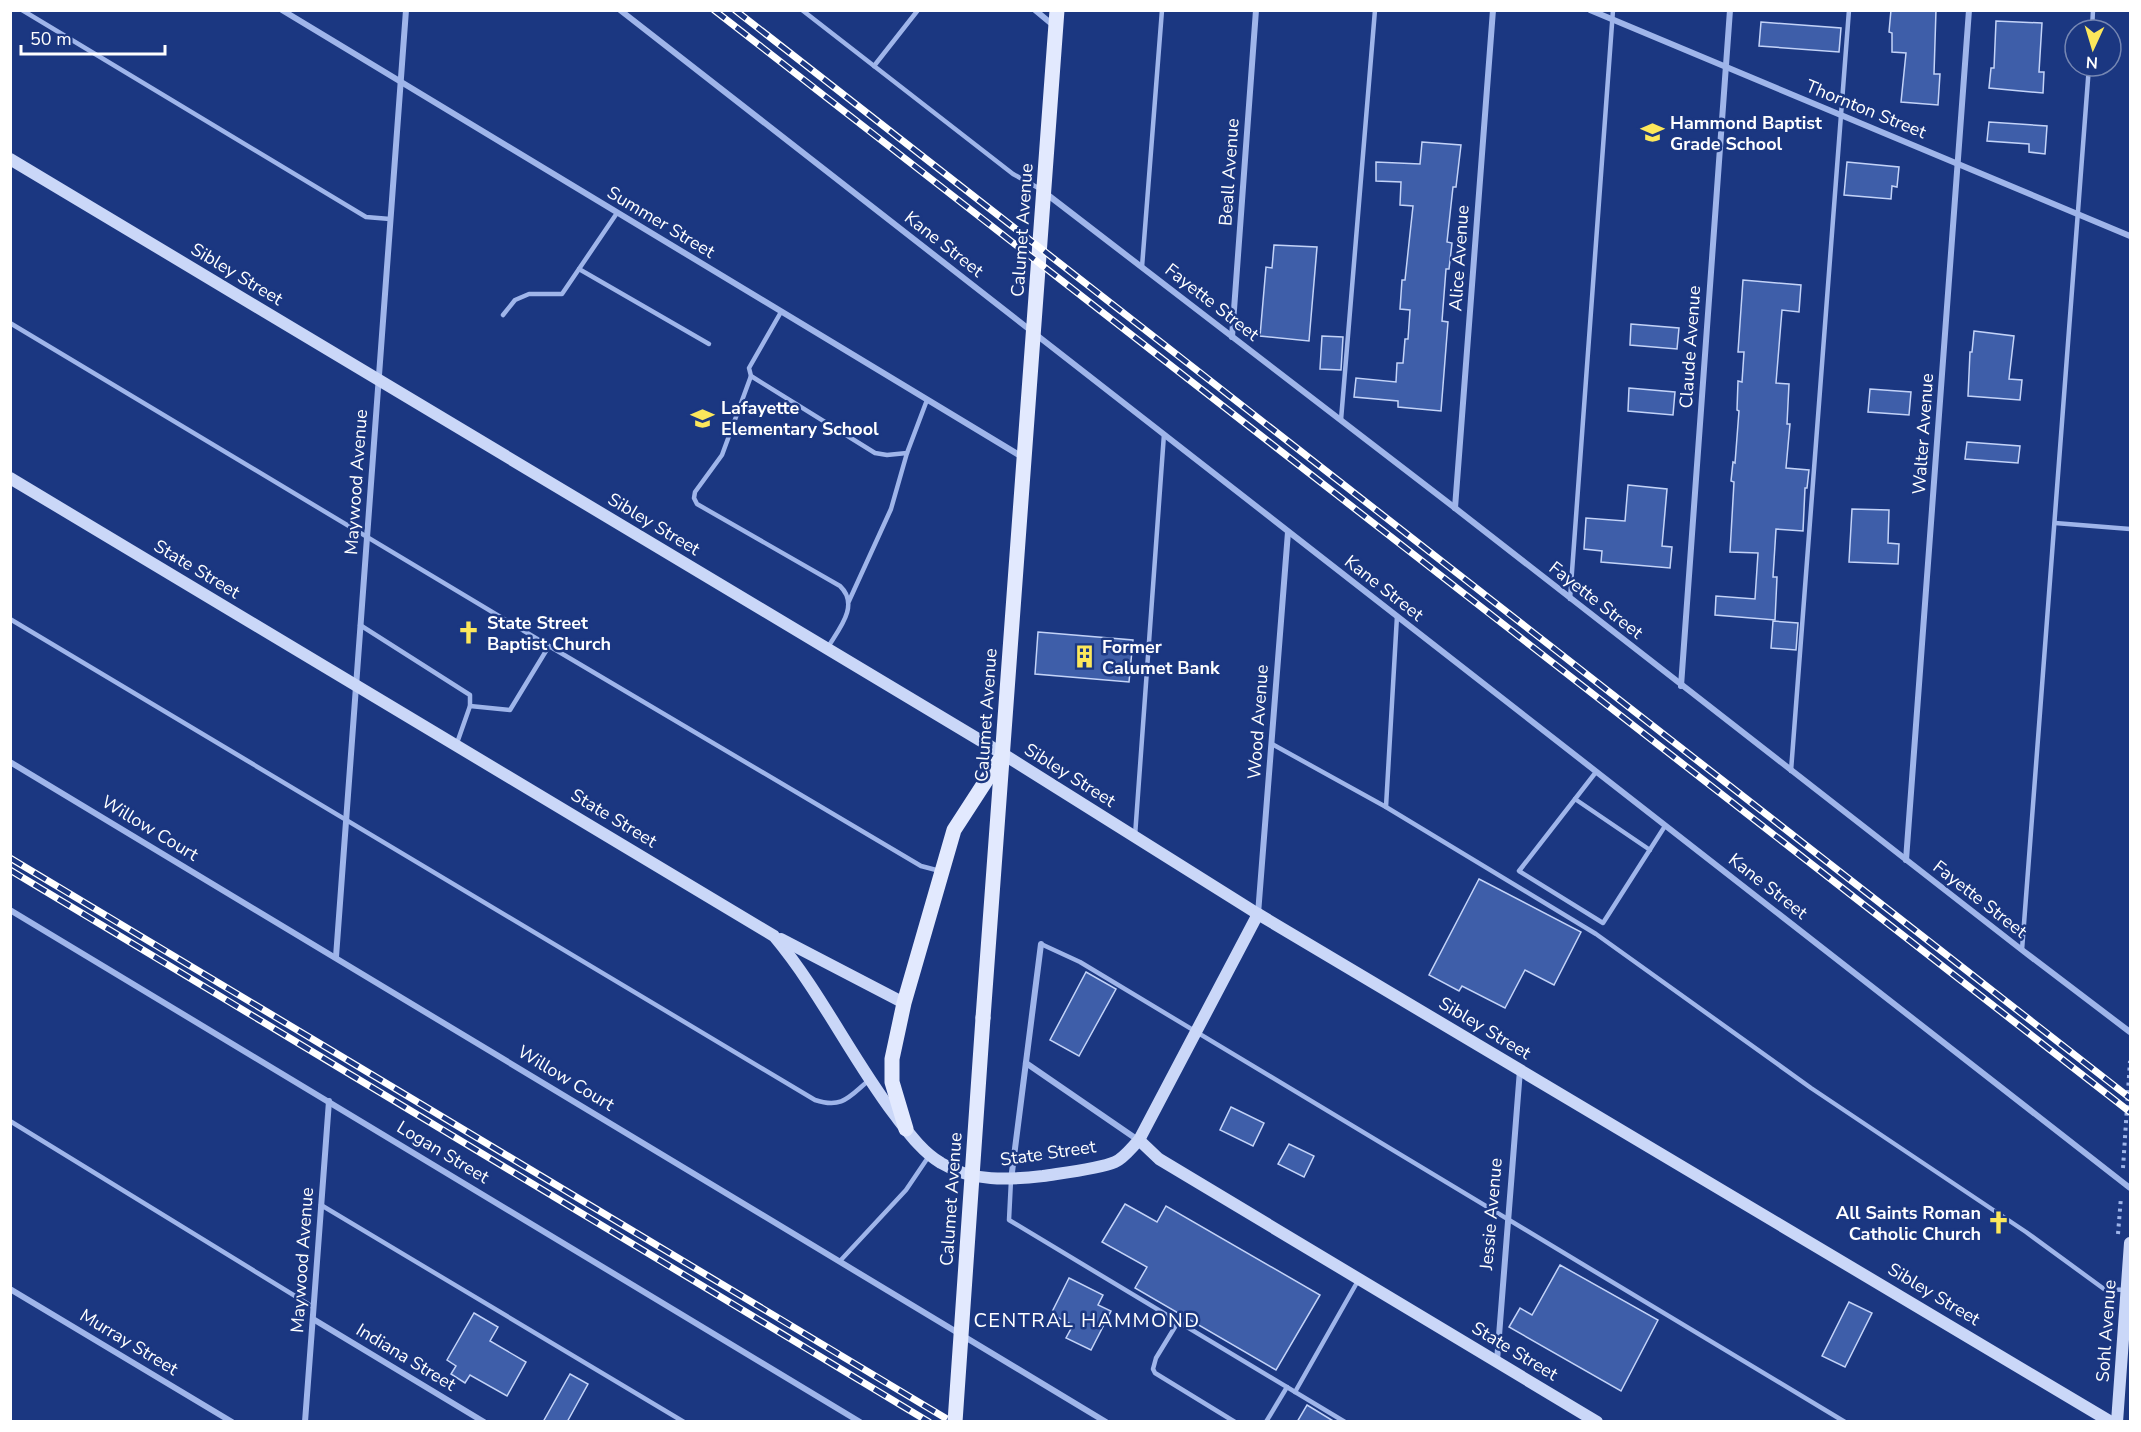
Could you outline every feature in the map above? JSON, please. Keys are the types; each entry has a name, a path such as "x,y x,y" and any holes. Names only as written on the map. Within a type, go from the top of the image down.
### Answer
{"main road":[{"name":"Calumet Avenue","path":"955,1422 1057,10"},
{"path":"906,1130 892,1082 892,1059 904,1003 954,830 1003,754"}],"street":[{"name":"Summer Street","path":"282,10 1024,458"},
{"name":"Maywood Avenue","path":"336,957 406,10"},
{"name":"Kane Street","path":"620,10 2130,1188"},
{"path":"1035,10 1056,27"},
{"name":"Beall Avenue","path":"1232,337 1256,10"},
{"name":"Alice Avenue","path":"1455,508 1493,10"},
{"name":"Thornton Street","path":"1590,10 2130,236"},
{"name":"Claude Avenue","path":"1681,686 1730,10"},
{"name":"Walter Avenue","path":"1906,860 1969,10"},
{"name":"Sibley Street","path":"10,159 1003,754 1258,914 2111,1422"},
{"name":"Fayette Street","path":"1044,192 2130,1032"},
{"name":"State Street","path":"10,478 774,936 798,964 869,1080 906,1130 930,1155 955,1170 986,1178 1011,1180 1056,1174 1117,1161 1139,1140"},
{"name":"Wood Avenue","path":"1258,914 1288,532"},
{"name":"Willow Court","path":"10,762 1106,1422"},
{"name":"Logan Street","path":"10,910 860,1422"},
{"path":"1139,1140 1258,914"},
{"path":"774,936 904,1003"},
{"path":"1011,1180 1041,944"},
{"name":"State Street","path":"1026,1063 1139,1140 1159,1159 1598,1422"},
{"name":"Jessie Avenue","path":"1497,1361 1520,1070"},
{"name":"Maywood Avenue","path":"305,1422 329,1101"},
{"name":"Sohl Avenue","path":"2117,1422 2130,1243"},
{"name":"Murray Street","path":"10,1289 232,1422"},
{"name":"Indiana Street","path":"313,1319 484,1422"}],"lane":[{"path":"22,10 366,217 390,219"},
{"path":"802,10 1013,174 1044,192"},
{"path":"874,66 918,10"},
{"path":"1142,267 1162,10"},
{"path":"1341,421 1375,10"},
{"path":"1570,599 1613,10"},
{"path":"1791,771 1849,10"},
{"path":"2022,950 2088,78"},
{"path":"503,315 515,300 529,294 562,294 616,213"},
{"path":"579,269 709,344"},
{"path":"781,312 749,368 751,376 722,455 695,492 694,498 697,504 840,586 849,601"},
{"path":"10,323 921,866 942,872"},
{"path":"751,376 875,453 887,456 907,453"},
{"path":"827,649 847,615 849,601 891,509 907,453 927,400"},
{"path":"1134,836 1164,434"},
{"path":"2055,523 2130,529"},
{"path":"1386,807 1397,616"},
{"path":"10,619 815,1100 824,1103 840,1103 869,1080"},
{"path":"360,625 470,695 470,706 456,745"},
{"path":"470,706 510,710 549,646"},
{"path":"1272,744 1386,807 1596,934 1811,1088 2026,1232 2104,1288 2127,1290"},
{"path":"1510,882 1596,772"},
{"path":"1575,799 1650,850"},
{"path":"1596,934 1665,826"},
{"path":"1518,871 1603,923"},
{"path":"1041,944 1080,962 1845,1422"},
{"path":"10,1121 314,1307"},
{"path":"840,1261 906,1190 930,1155"},
{"path":"1011,1180 1009,1220 1345,1422"},
{"path":"321,1205 684,1422"},
{"path":"1295,1392 1360,1279"},
{"path":"1178,1322 1156,1358 1153,1369 1155,1374 1235,1422"},
{"path":"1266,1422 1287,1387"}],"building":[{"path":"1891,10 1936,10 1934,74 1940,74 1938,105 1901,102 1906,53 1892,52 1892,33 1889,32"},
{"path":"1996,21 2042,23 2039,72 2044,72 2043,93 1989,88 1991,68 1994,68"},
{"path":"1761,22 1841,28 1839,52 1759,46"},
{"path":"1989,122 2047,126 2045,154 2029,152 2029,144 1987,141"},
{"path":"1422,142 1461,145 1456,187 1453,187 1447,242 1452,243 1449,269 1446,269 1442,321 1448,322 1441,411 1398,407 1398,401 1354,397 1356,378 1396,382 1397,363 1403,363 1405,339 1408,339 1410,310 1400,309 1413,206 1400,205 1401,182 1376,181 1376,162 1420,164"},
{"path":"1847,162 1899,167 1897,187 1892,186 1891,199 1844,195"},
{"path":"1274,245 1317,247 1309,341 1260,336 1266,267 1272,268"},
{"path":"1743,280 1801,285 1799,312 1782,310 1776,383 1789,384 1787,424 1790,424 1786,468 1809,470 1807,488 1805,488 1803,531 1776,529 1773,577 1777,577 1775,620 1715,615 1716,596 1755,599 1758,553 1730,552 1734,482 1731,481 1733,462 1735,463 1739,411 1737,410 1738,381 1742,382 1744,352 1738,352"},
{"path":"1631,324 1679,328 1677,349 1630,345"},
{"path":"1974,331 2014,336 2009,379 2022,380 2020,400 1968,396 1970,352 1972,352"},
{"path":"1322,336 1343,337 1341,370 1320,369"},
{"path":"1629,388 1675,392 1673,415 1628,411"},
{"path":"1870,389 1911,392 1909,415 1868,412"},
{"path":"1967,442 2020,446 2018,463 1965,459"},
{"path":"1628,485 1667,489 1662,546 1672,547 1670,568 1601,562 1602,551 1584,549 1586,518 1625,521"},
{"path":"1852,509 1889,510 1888,543 1899,544 1898,564 1849,562"},
{"path":"1773,621 1798,623 1796,650 1771,648"},
{"name":"Former Calumet Bank","path":"1038,632 1133,640 1129,682 1035,674"},
{"path":"1479,879 1581,932 1554,985 1525,970 1505,1008 1462,986 1459,991 1429,975"},
{"path":"1086,972 1116,989 1079,1056 1050,1040"},
{"path":"1231,1107 1264,1123 1253,1146 1220,1130"},
{"path":"1289,1144 1314,1156 1304,1177 1278,1164"},
{"path":"1125,1204 1157,1222 1166,1206 1320,1295 1276,1370 1135,1288 1147,1267 1102,1242"},
{"path":"1560,1265 1658,1320 1621,1391 1509,1327 1520,1308 1532,1315"},
{"path":"1069,1278 1103,1295 1098,1305 1111,1311 1091,1350 1066,1338 1073,1325 1051,1314"},
{"path":"1849,1302 1872,1313 1845,1367 1822,1356"},
{"path":"474,1313 498,1327 490,1341 526,1362 507,1396 470,1375 465,1383 451,1374 456,1366 447,1360"},
{"path":"570,1374 588,1384 567,1422 543,1422"},
{"path":"1307,1405 1335,1422 1297,1422"}],"railway":[{"path":"714,10 2130,1112"},
{"path":"735,10 2130,1098"},
{"path":"10,858 952,1422"},
{"path":"10,870 929,1422"}],"place":[{"name":"Hammond Baptist Grade School","path":"1652,133"},
{"name":"Lafayette Elementary School","path":"703,418"},
{"name":"State Street Baptist Church","path":"469,633"},
{"name":"Former Calumet Bank","path":"1084,657"},
{"name":"All Saints Roman Catholic Church","path":"1999,1223"}],"district":[{"name":"CENTRAL HAMMOND","path":"1087,1320"}]}
